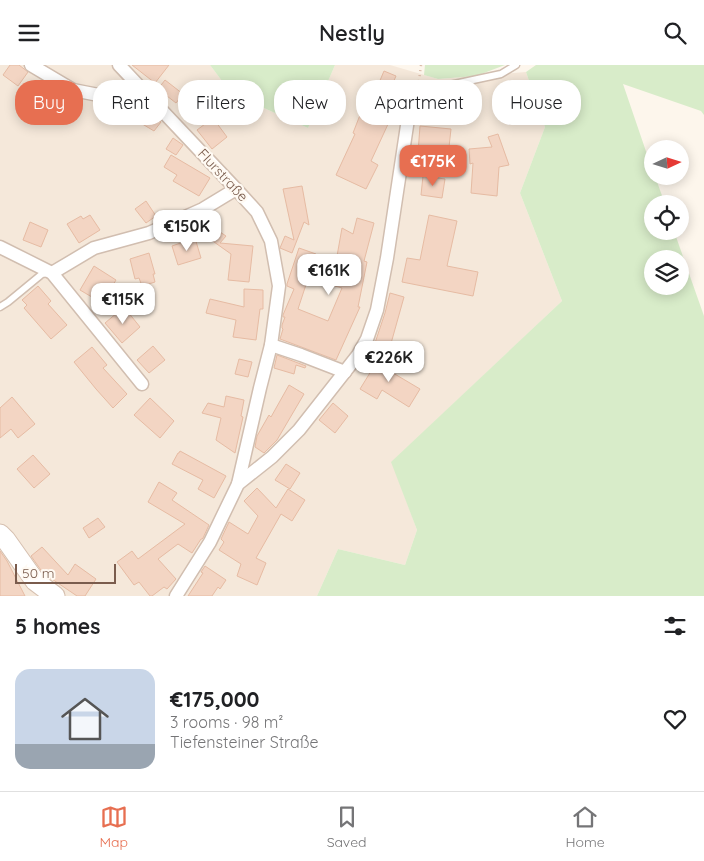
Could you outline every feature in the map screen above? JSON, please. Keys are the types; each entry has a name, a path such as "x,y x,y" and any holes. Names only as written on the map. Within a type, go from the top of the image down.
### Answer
{"main road":[{"path":"0,535 6,540 35,581 55,596"}],"street":[{"path":"32,65 73,90 93,94"},
{"name":"Flurstraße","path":"119,65 133,80"},
{"name":"Flurstraße","path":"168,117 257,212 271,241 279,286 271,345 238,484"},
{"path":"176,596 210,542 238,484 272,457 299,430 358,355 367,339 377,310 387,258 407,125"},
{"path":"52,273 94,248 149,233 203,209 236,189"},
{"path":"0,247 52,273 142,384"},
{"path":"271,345 345,372"}],"lane":[{"path":"475,80 502,74 516,65"},
{"path":"0,307 42,274 52,273"}],"shaded area":[{"path":"0,65 210,65 221,80 178,80 178,125 264,125 264,108 274,113 274,125 301,125 308,128 309,125 346,125 346,80 329,80 335,65 390,65 438,79 526,72 529,80 492,80 492,125 544,125 520,193 562,301 392,462 417,530 405,565 338,549 317,596 0,596"}],"green space":[{"path":"210,65 335,65 329,80 274,80 274,113 264,108 264,80 221,80"},
{"path":"425,65 505,65 476,76 438,79 424,75"},
{"path":"536,65 704,65 704,115 701,111 623,84 644,146 644,185 658,185 662,195 644,195 644,240 677,240 681,250 644,250 644,295 689,295 689,274 704,316 704,596 317,596 338,549 405,565 417,530 391,462 562,301 520,193 544,125 581,125 581,80 529,80 526,72"}],"building":[{"path":"10,65 19,65 28,72 22,80 15,80 15,84 3,75"},
{"path":"132,65 169,65 157,80 151,80"},
{"path":"384,71 396,76 394,80 380,80"},
{"path":"168,82 178,90 178,100 176,103 168,97"},
{"path":"144,125 159,125 154,131"},
{"path":"204,125 218,125 227,137 212,149 197,130"},
{"path":"356,125 388,125 371,161 378,165 366,189 336,175 355,134 353,133"},
{"path":"420,126 451,129 448,156 418,153"},
{"path":"498,134 509,165 499,167 497,196 471,193 473,163 470,164 469,149 492,147 488,137"},
{"path":"173,138 183,145 176,155 166,149"},
{"path":"171,155 210,178 199,196 173,181 177,175 164,167"},
{"path":"423,176 445,179 442,198 421,195"},
{"path":"302,186 309,225 304,222 292,253 280,248 285,236 294,240 283,189"},
{"path":"146,201 156,216 146,223 135,209"},
{"path":"90,215 100,230 79,243 67,224 81,216 83,219"},
{"path":"429,215 457,221 447,266 478,272 473,296 402,282 407,258 420,260"},
{"path":"357,218 374,223 364,261 367,262 358,307 360,307 336,360 280,339 285,317 283,315 294,289 287,286 287,284 299,248 316,254 298,309 328,321 342,288 335,286 341,257 337,256 342,228 353,234"},
{"path":"30,222 48,230 41,247 23,240"},
{"path":"214,228 226,236 220,243 253,246 249,282 228,280 231,254 207,237"},
{"path":"195,238 201,258 178,265 172,246"},
{"path":"149,253 155,274 153,274 155,282 142,286 139,278 135,279 130,259"},
{"path":"94,266 116,280 102,303 80,290"},
{"path":"38,286 51,301 48,304 67,325 51,339 24,308 27,305 22,300"},
{"path":"244,289 263,290 263,309 260,309 256,340 233,337 236,320 206,313 210,299 244,307"},
{"path":"390,293 404,297 390,347 375,343"},
{"path":"124,307 140,327 122,343 105,323"},
{"path":"153,346 165,360 149,373 137,360"},
{"path":"92,347 107,365 103,368 127,394 113,408 74,362"},
{"path":"277,355 306,366 305,368 296,365 294,374 274,368"},
{"path":"381,355 398,365 393,373 420,389 409,407 382,390 377,399 360,389"},
{"path":"239,359 252,362 248,377 235,374"},
{"path":"289,385 304,394 277,440 264,453 255,447 257,436 269,415 271,417"},
{"path":"226,396 244,400 241,416 243,417 235,453 216,440 221,418 202,413 208,403 224,407"},
{"path":"12,397 35,424 18,438 11,429 0,438 0,408"},
{"path":"150,398 174,421 160,438 134,415"},
{"path":"333,403 348,416 335,433 319,420"},
{"path":"180,451 226,476 214,498 198,489 203,480 172,464"},
{"path":"33,455 50,474 34,488 17,469"},
{"path":"286,464 300,473 290,489 275,480"},
{"path":"159,482 177,493 172,500 209,525 203,538 192,553 178,544 158,559 176,579 167,589 164,587 150,596 139,582 134,585 117,562 132,551 138,559 185,524 148,502"},
{"path":"257,488 276,508 288,489 305,500 292,521 281,514 256,558 266,563 257,585 237,576 241,564 219,550 224,542 221,539 229,522 248,534 258,516 244,501"},
{"path":"98,518 105,527 89,538 83,528"},
{"path":"42,547 68,575 75,564 96,579 85,596 77,596 43,573 31,556"},
{"path":"0,551 7,561 25,596 0,596"},
{"path":"205,566 226,580 212,596 188,596 203,573 201,572"}]}
